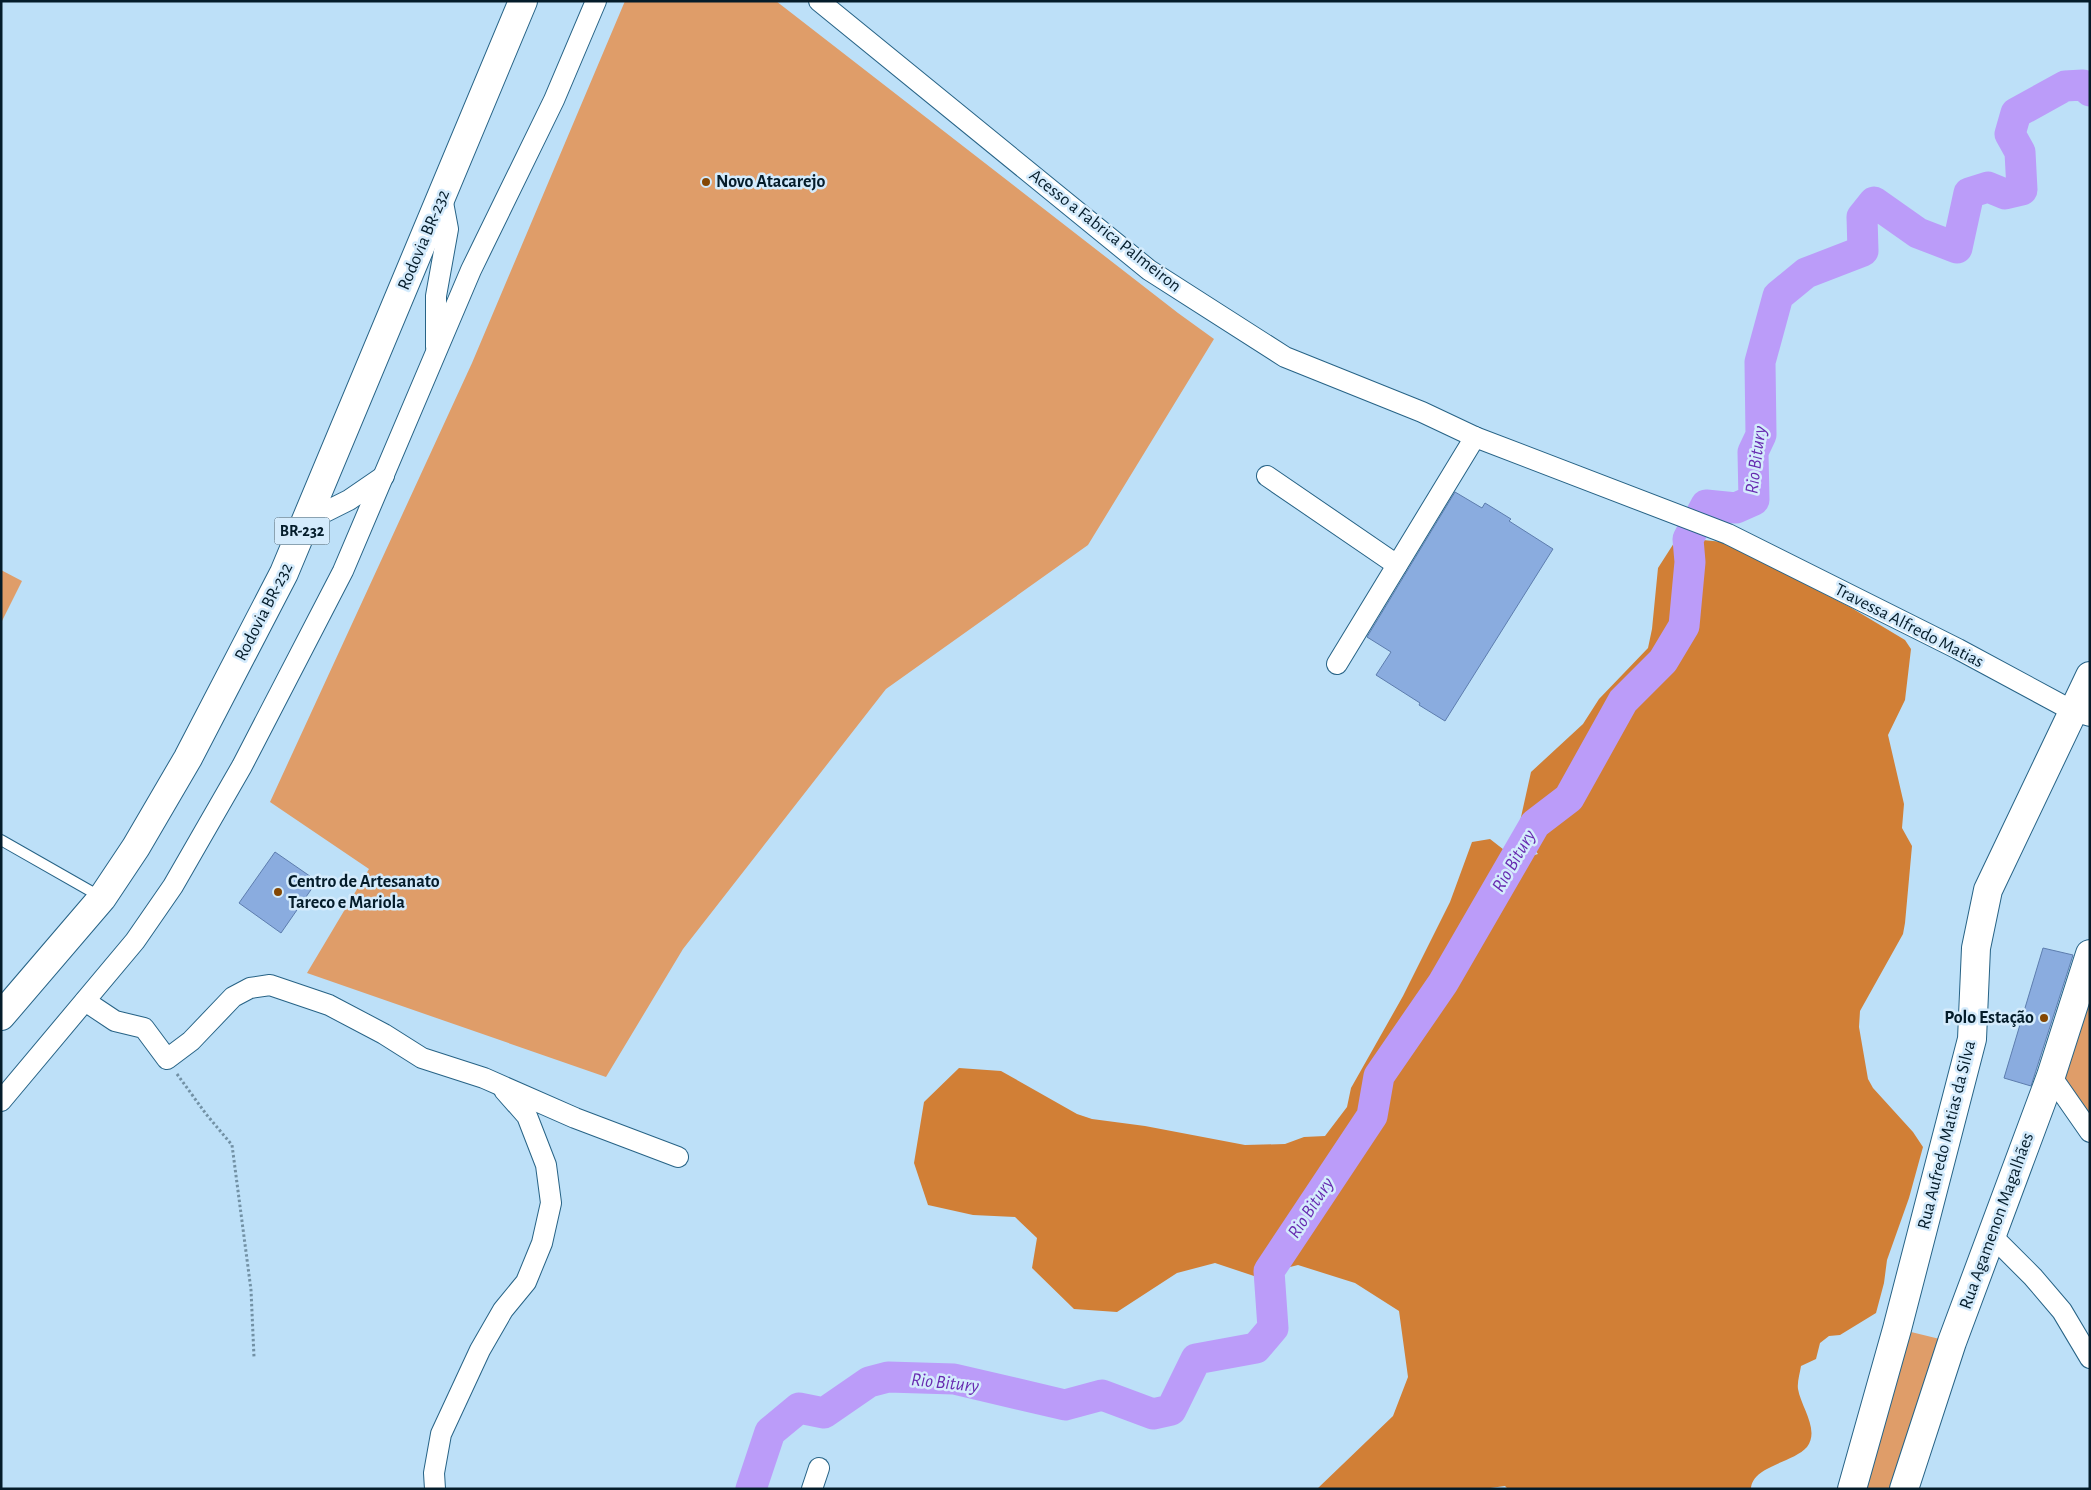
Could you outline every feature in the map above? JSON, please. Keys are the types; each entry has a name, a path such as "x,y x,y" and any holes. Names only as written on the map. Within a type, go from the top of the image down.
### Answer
{"main road":[{"name":"Rodovia BR-232","path":"1,1016 102,898 136,847 188,758 284,573 524,1"},
{"name":"Rua Aufredo Matias da Silva","path":"1852,1489 1897,1329 1972,1039 1976,948 1988,890 2082,714 2090,676"},
{"name":"Rua Agamenon Magalhães","path":"1904,1489 1952,1342 2051,1076 2090,954"}],"street":[{"path":"1,1101 135,941 173,886 232,783 343,571 471,270 554,100 596,1"},
{"name":"Acesso a Fabrica Palmeiron","path":"819,1 1149,270 1285,357 1422,412 1475,437 1675,513"},
{"path":"436,354 436,296 448,229 442,197"},
{"path":"1336,664 1475,437"},
{"path":"307,520 349,500 384,476"},
{"path":"1267,476 1397,565"},
{"name":"Travessa Alfredo Matias","path":"1675,513 1728,534 2082,714"},
{"path":"84,1001 116,1021 144,1028 167,1059 191,1041 232,998 250,988 270,985 329,1005 384,1034 422,1058 499,1085 575,1118 678,1157"},
{"path":"2051,1076 2090,1132"},
{"path":"435,1489 434,1473 441,1434 480,1350 503,1310 526,1282 542,1243 551,1203 546,1165 527,1116 499,1085"},
{"path":"1991,1236 2033,1277 2062,1311 2090,1358"},
{"path":"812,1489 819,1468"}],"lane":[{"path":"1,840 102,898"}],"path":[{"path":"167,1059 206,1114 232,1145 251,1290 254,1356"}],"shaded area":[{"path":"625,1 776,1 1214,339 1088,545 886,689 683,949 606,1077 307,973 369,869 270,802 472,363"},
{"path":"1683,538 1723,542 1755,552 1785,574 1850,607 1905,640 1911,649 1905,700 1888,735 1904,804 1902,828 1912,846 1905,923 1903,934 1860,1011 1859,1027 1868,1079 1873,1088 1913,1132 1923,1147 1909,1198 1887,1260 1884,1283 1876,1313 1840,1335 1829,1336 1820,1343 1816,1359 1801,1366 1798,1389 1811,1426 1810,1440 1807,1447 1801,1452 1758,1475 1753,1481 1751,1489 1508,1489 1505,1486 1483,1489 1317,1489 1393,1416 1408,1377 1399,1311 1355,1283 1298,1265 1254,1276 1215,1263 1177,1273 1117,1312 1074,1309 1032,1268 1037,1238 1015,1217 973,1215 928,1205 914,1163 924,1102 959,1068 1001,1071 1077,1114 1092,1119 1145,1126 1245,1145 1285,1144 1304,1137 1325,1136 1347,1107 1351,1088 1403,996 1450,902 1472,842 1490,839 1517,860 1538,854 1523,835 1519,826 1531,772 1583,724 1599,699 1648,648 1652,629 1658,568 1674,543"},
{"path":"1,570 22,581 1,623"},
{"path":"2090,970 2090,1122 2055,1076"},
{"path":"1907,1331 1952,1342 1904,1489 1837,1489 1863,1417"}],"building":[{"path":"1455,492 1482,508 1485,503 1553,549 1445,721 1376,675 1391,652 1367,637"},
{"name":"Centro de Artesanato Tareco e Mariola","path":"275,852 317,881 281,933 239,903"},
{"name":"Polo Estação","path":"2043,948 2073,955 2031,1086 2004,1078"}],"waterway":[{"name":"Rio Bitury","path":"751,1489 770,1432 799,1408 824,1413 869,1382 888,1377 954,1379 1065,1405 1102,1395 1153,1414 1171,1410 1196,1359 1256,1348 1273,1328 1269,1271 1372,1116 1379,1076 1443,983 1535,824 1569,798 1623,701 1663,661 1684,626 1690,562 1688,539 1706,505 1736,508 1754,500 1753,452 1761,435 1760,362 1778,296 1806,273 1863,251 1862,217 1874,202 1918,233 1957,248 1969,193 1988,187 2005,194 2022,190 2020,152 2010,134 2016,113 2065,86 2083,85 2090,91"}],"place":[{"name":"Novo Atacarejo","path":"706,182"},
{"name":"Centro de Artesanato Tareco e Mariola","path":"278,892"},
{"name":"Polo Estação","path":"2044,1018"}]}
